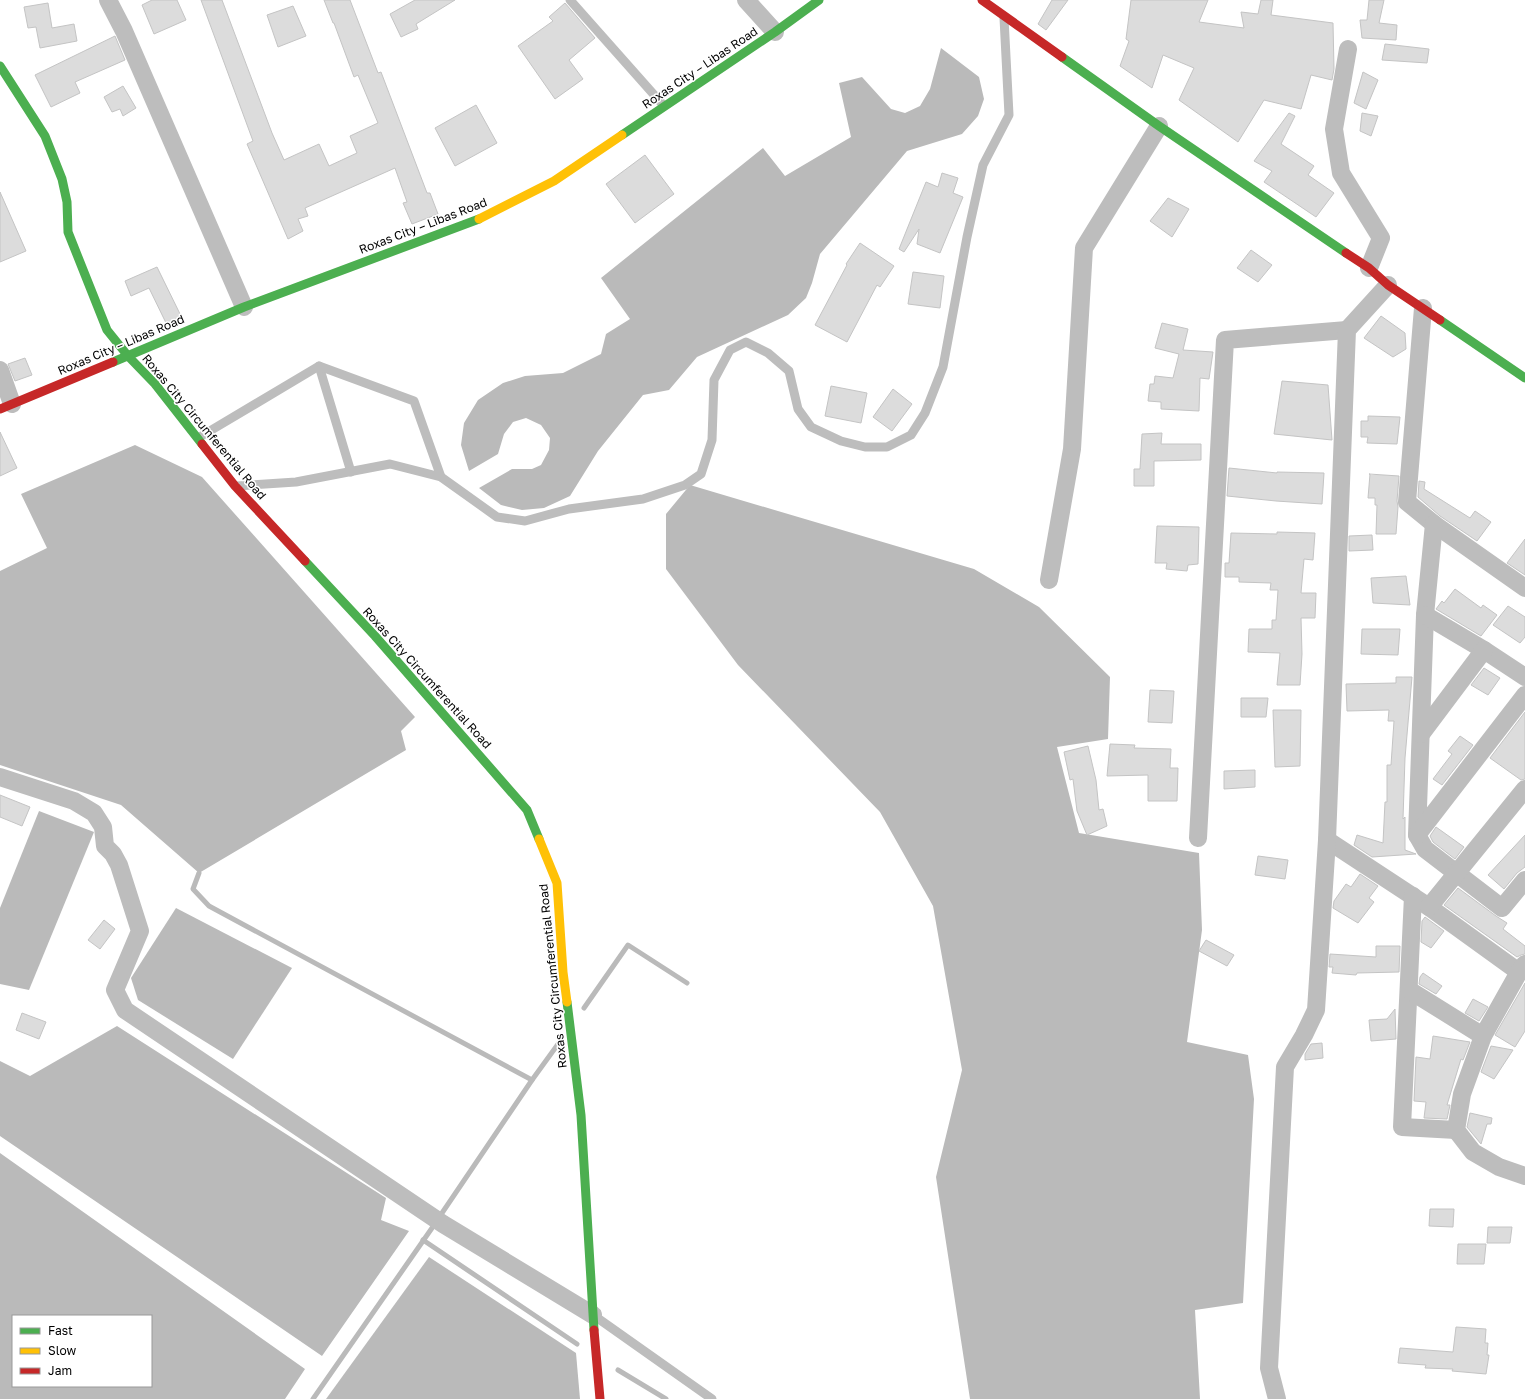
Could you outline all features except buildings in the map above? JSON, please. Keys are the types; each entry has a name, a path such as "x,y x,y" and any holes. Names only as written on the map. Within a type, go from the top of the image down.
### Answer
{"main road":[{"name":"Roxas City – Libas Road","path":"6,406 244,307 486,216 554,181 775,32 819,0"},
{"path":"982,0 1159,126 1369,268 1388,285 1525,378"},
{"name":"Roxas City Circumferential Road","path":"1,68 45,136 62,179 67,202 68,232 107,330 128,356 155,384 235,486 375,636 462,733 527,810 557,883 563,972 581,1115 593,1315 600,1399"}],"street":[{"path":"108,0 127,39 244,307"},
{"path":"746,0 775,32"},
{"path":"1348,49 1334,128 1342,173 1381,238 1369,268"},
{"path":"1049,580 1072,449 1084,248 1159,126"},
{"path":"1277,1399 1269,1368 1285,1067 1304,1035 1316,1010 1327,840 1347,330 1388,285"},
{"path":"1423,308 1407,502 1434,524 1525,588"},
{"path":"1198,838 1225,340 1347,330"},
{"path":"0,370 6,406"},
{"path":"1434,524 1425,615 1417,835 1425,849 1502,908 1525,880"},
{"path":"1425,615 1484,650 1525,677"},
{"path":"1421,734 1484,650"},
{"path":"1417,835 1525,695"},
{"path":"0,777 74,801 94,813 103,827 106,846 113,854 119,865 140,931 115,990 126,1010 443,1224 593,1315"},
{"path":"1429,907 1455,873 1525,789"},
{"path":"1327,840 1522,968 1483,1036 1462,1094 1456,1130 1473,1152 1499,1167 1525,1176"},
{"path":"1413,896 1402,1127 1456,1130"},
{"path":"1409,990 1483,1036"}],"lane":[{"path":"570,0 664,106"},
{"path":"235,486 296,482 390,464 441,477 497,517 525,521 569,509 643,500 685,485 701,474 712,440 714,380 730,350 746,342 768,353 788,371 798,410 811,427 841,441 865,447 887,447 911,435 925,413 943,367 967,237 983,165 1008,115 1004,15"},
{"path":"319,366 414,401 441,477"},
{"path":"198,438 319,366"},
{"path":"319,366 351,472"},
{"path":"593,1315 712,1399"}],"shaded area":[{"path":"941,48 979,77 984,99 978,116 962,134 907,151 820,254 806,298 788,315 697,357 669,390 643,395 598,451 570,496 544,508 522,510 501,505 479,488 512,469 532,469 541,465 549,450 550,438 541,425 526,418 513,422 504,434 498,454 469,471 461,445 464,423 478,400 503,383 525,376 563,373 601,354 606,334 630,319 601,278 763,148 785,176 851,137 839,83 862,77 891,109 905,113 920,106 930,89"},
{"path":"135,445 202,477 415,717 401,731 406,750 199,873 121,805 0,765 0,571 47,548 21,494"},
{"path":"690,485 974,569 1039,607 1110,677 1108,739 1057,747 1079,833 1199,853 1202,930 1187,1042 1248,1055 1254,1099 1243,1303 1195,1310 1200,1399 970,1399 936,1177 962,1070 933,906 880,812 738,665 666,569 666,514"},
{"path":"39,811 94,832 29,990 0,984 0,908"},
{"path":"176,908 292,968 233,1059 138,1000 131,978"},
{"path":"117,1026 386,1198 381,1220 409,1231 322,1356 0,1136 0,1061 30,1076"},
{"path":"0,1153 305,1369 285,1399 0,1399"},
{"path":"429,1257 576,1353 580,1399 326,1399"}],"waterway":[{"path":"199,873 193,889 209,906 532,1080"},
{"path":"584,1008 628,945 687,983"},
{"path":"440,1216 532,1080 561,1040"},
{"path":"313,1399 432,1228"},
{"path":"423,1240 577,1344"},
{"path":"618,1370 666,1399"}],"traffic: fast":[{"path":"622,135 775,32 819,0"},
{"path":"1062,57 1159,126 1346,253"},
{"path":"0,66 45,136 62,179 67,202 68,232 107,330 128,356 155,384 202,444"},
{"path":"113,362 244,307 479,219"},
{"path":"1440,320 1525,378"},
{"path":"305,561 375,636 527,810 539,839"},
{"path":"567,1002 581,1115 594,1330"}],"traffic: slow":[{"path":"479,219 554,181 622,135"},
{"path":"539,839 557,883 563,972 567,1002"}],"traffic: jam":[{"path":"982,0 1062,57"},
{"path":"1346,253 1369,268 1388,285 1440,320"},
{"path":"0,409 113,362"},
{"path":"202,444 235,486 305,561"},
{"path":"594,1330 600,1399"}]}
